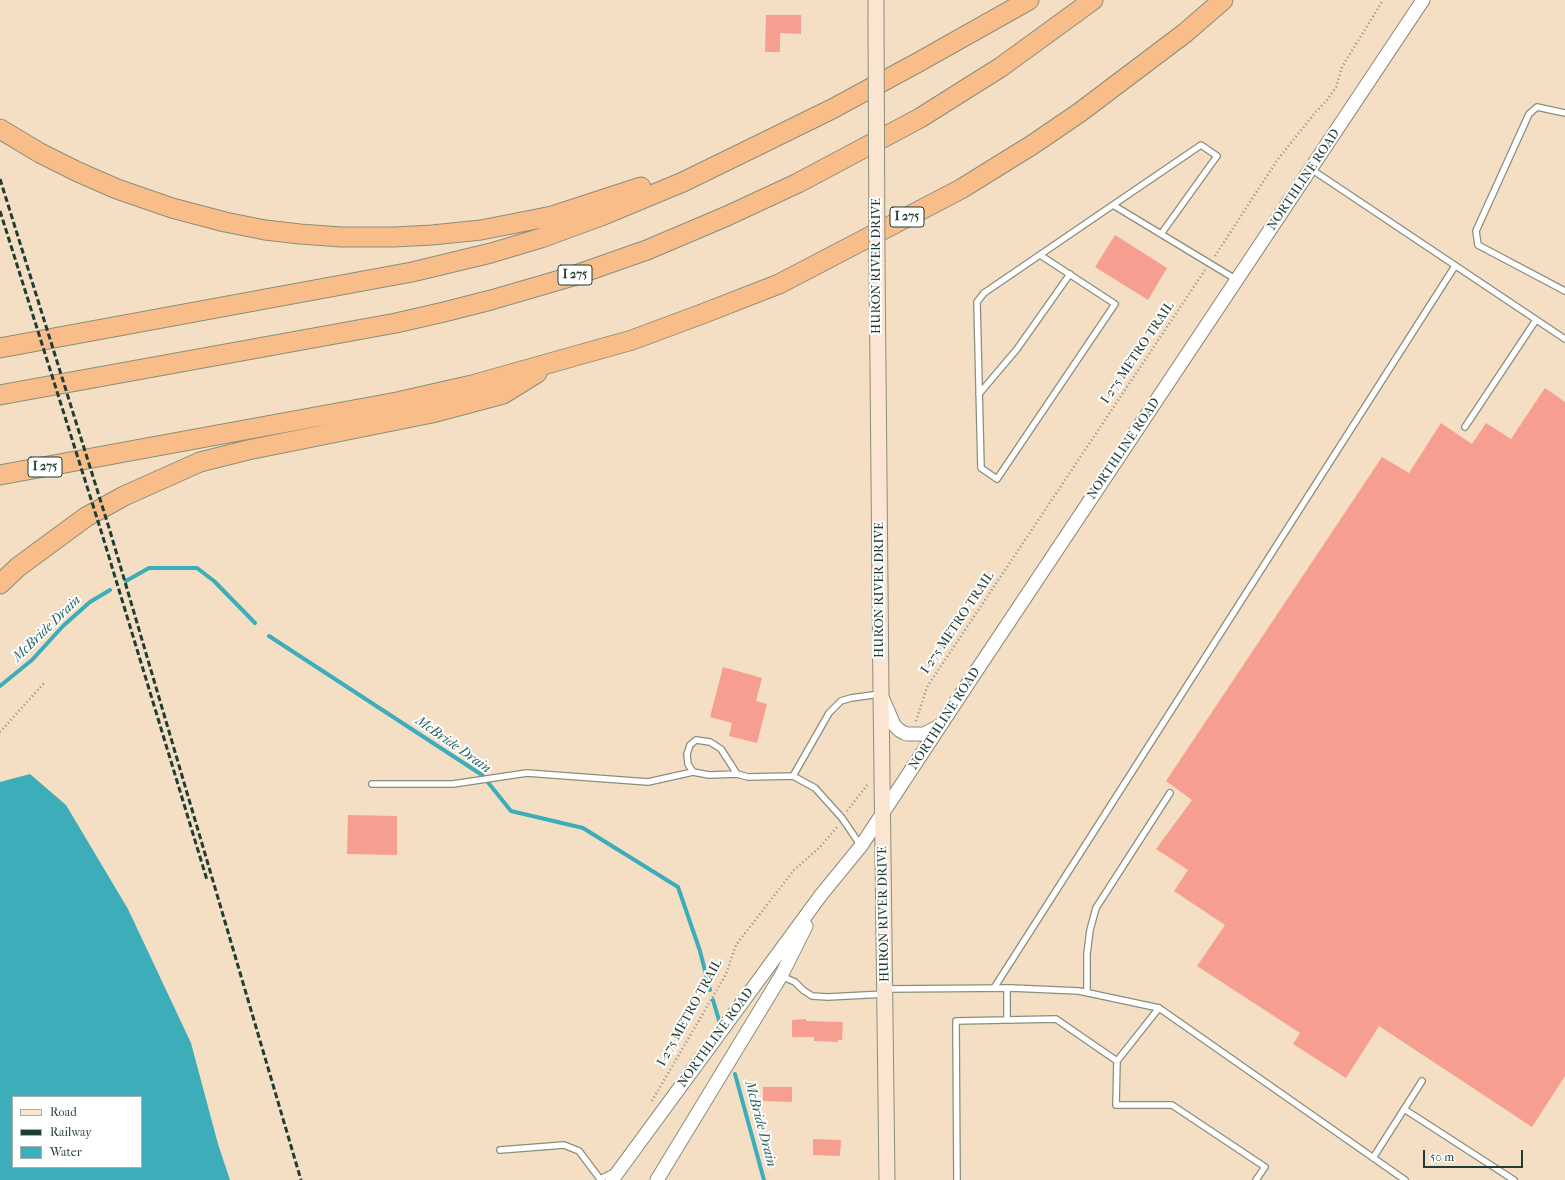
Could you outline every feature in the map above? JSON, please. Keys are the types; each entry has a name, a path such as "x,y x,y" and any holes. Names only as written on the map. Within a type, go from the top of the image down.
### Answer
{"highway":[{"path":"0,348 412,272 491,253 541,238 683,182 832,109 1029,0"},
{"name":"I 275","path":"0,395 396,323 492,300 570,277 647,250 728,216 798,183 920,118 1001,67 1093,0"},
{"name":"I 275","path":"0,475 397,402 472,385 632,340 779,284 962,188 1032,145 1079,113 1185,33 1223,0"},
{"path":"0,129 40,153 78,172 117,189 172,208 225,222 265,230 341,237 432,235 481,230 552,216 651,183 742,143 775,137"},
{"path":"0,584 18,567 86,517 124,496 200,462 248,450 432,413 503,394 553,362"}],"main road":[{"name":"HURON RIVER DRIVE","path":"876,0 881,694 887,1180"}],"street":[{"name":"NORTHLINE ROAD","path":"616,1175 821,895 862,846 1424,0"},
{"path":"881,694 894,725 904,733 924,734 942,724"},
{"name":"NORTHLINE ROAD","path":"657,1180 781,976 821,895"}],"lane":[{"path":"1565,112 1537,108 1529,114 1476,231 1478,245 1565,291"},
{"path":"1040,255 1115,304 997,479 981,468 978,302 984,293 1201,145 1217,156 1161,234"},
{"path":"1311,169 1565,339"},
{"path":"1113,205 1237,280"},
{"path":"994,988 1455,266"},
{"path":"979,394 1017,349 1070,274"},
{"path":"1465,427 1536,320"},
{"path":"793,776 829,713 841,701 851,698 881,694"},
{"path":"693,772 688,764 687,754 690,745 696,740 710,742 721,749 737,774"},
{"path":"372,784 453,784 527,773 648,782 693,772 709,776 737,774 748,777 793,776 815,788 842,818 862,846"},
{"path":"1087,992 1090,930 1096,908 1170,793"},
{"path":"781,976 795,982 812,996 828,997 885,992 994,988 1079,990 1159,1008 1405,1180"},
{"path":"1007,988 1007,1019"},
{"path":"1159,1008 1117,1061 1116,1105 1172,1105 1265,1167 1256,1180"},
{"path":"957,1180 956,1021 1056,1019 1117,1061"},
{"path":"1372,1158 1422,1081"},
{"path":"1404,1109 1514,1180"},
{"path":"500,1150 564,1145 579,1151 600,1179 616,1175"}],"path":[{"name":"I-275 METRO TRAIL","path":"916,722 927,687 1278,159 1336,87 1342,67 1358,38 1383,0"},
{"path":"0,732 44,682"},
{"path":"846,812 865,788"},
{"name":"I-275 METRO TRAIL","path":"651,1103 726,974 736,945 794,870 819,848 837,827"}],"water":[{"path":"30,774 66,805 128,909 191,1043 218,1144 230,1180 0,1180 0,782"}],"building":[{"path":"766,15 801,15 801,34 780,33 780,52 765,52"},
{"path":"1115,235 1167,268 1148,300 1095,267"},
{"path":"1545,388 1565,402 1565,1076 1532,1127 1379,1026 1346,1078 1293,1044 1300,1033 1197,966 1225,925 1174,891 1188,870 1156,849 1192,800 1166,781 1382,457 1409,473 1441,423 1472,444 1486,423 1511,439"},
{"path":"723,667 762,678 756,701 767,704 757,743 729,736 732,723 710,717"},
{"path":"348,815 397,816 397,855 347,854"},
{"path":"806,1019 806,1021 843,1022 842,1040 838,1040 838,1042 814,1041 814,1037 792,1037 792,1020"},
{"path":"763,1087 792,1087 792,1102 763,1101"},
{"path":"813,1139 841,1140 840,1156 813,1155"}],"waterway":[{"name":"McBride Drain","path":"126,581 149,568 197,568 214,581 255,623"},
{"name":"McBride Drain","path":"0,686 32,660 63,626 90,602 110,590"},
{"name":"McBride Drain","path":"269,636 482,775 511,811 583,828 678,887 700,951 710,990"},
{"name":"McBride Drain","path":"713,1000 721,1027"},
{"name":"McBride Drain","path":"735,1074 764,1180"}],"railway":[{"path":"0,179 110,531 301,1180"},
{"path":"0,211 102,534 207,880"}]}
